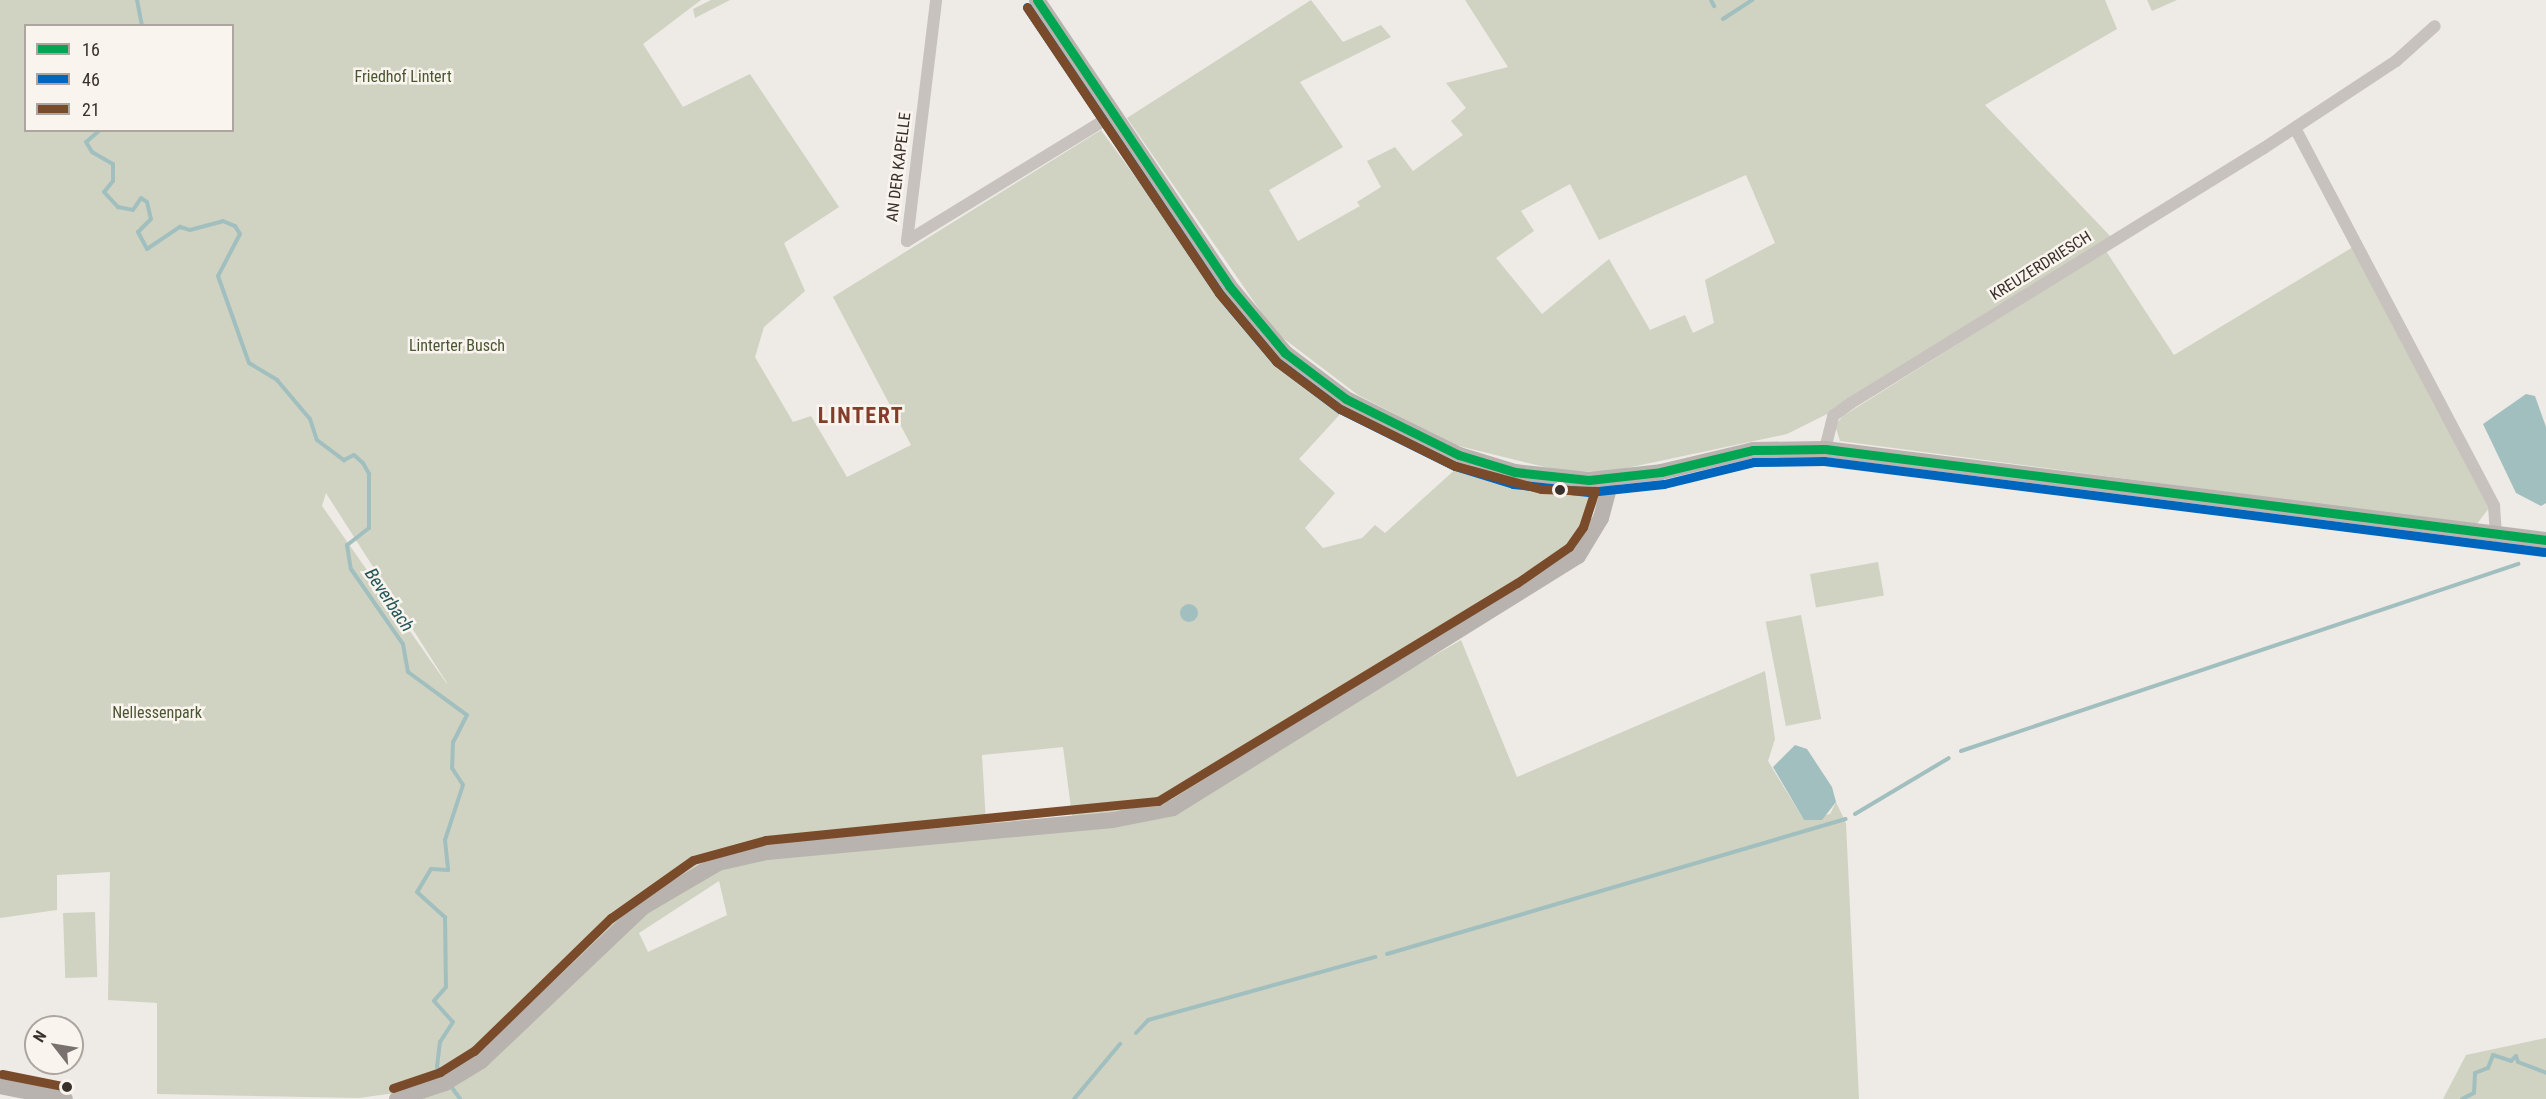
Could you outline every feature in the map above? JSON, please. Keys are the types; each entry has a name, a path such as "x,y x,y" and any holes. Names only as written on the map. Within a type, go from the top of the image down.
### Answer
{"main road":[{"path":"1037,0 1229,286 1285,353 1315,378 1405,432 1469,458 1543,477 1611,480 1753,450 1825,449 2496,536 2546,540"},
{"path":"398,1099 461,1074 507,1041 643,907 718,863 767,852 1113,820 1173,808 1578,556 1601,518 1611,480"},
{"path":"0,1086 65,1099"}],"street":[{"name":"AN DER KAPELLE","path":"936,0 907,241 1114,114"},
{"name":"KREUZERDRIESCH","path":"1825,449 1833,416 1851,403 2295,128 2396,60 2435,26"},
{"path":"2295,128 2494,506 2496,536"}],"green space":[{"path":"0,0 701,0 643,44 683,107 750,74 839,207 784,243 805,291 764,327 755,357 793,422 811,416 847,477 911,445 833,297 1101,130 1249,332 1303,384 1343,411 1299,459 1335,493 1305,528 1323,548 1362,538 1375,525 1385,533 1459,466 1592,490 1597,503 1572,551 1182,798 1144,809 1072,816 1063,747 982,755 986,823 1148,820 1461,640 1517,777 1765,671 1775,739 1768,761 1804,820 1830,814 1836,802 1846,823 1859,1099 424,1099 395,1093 359,1098 157,1094 157,1003 108,1000 110,872 57,875 57,910 0,918","holes":["326,493 447,683 447,684 322,506","719,881 727,915 648,952 639,933"]},
{"path":"711,0 730,0 695,18 693,9"},
{"path":"1311,0 1343,42 1381,25 1391,37 1300,82 1343,147 1269,190 1298,241 1360,206 1357,202 1381,187 1367,161 1395,147 1413,171 1463,135 1451,121 1466,108 1446,83 1508,67 1465,0 2105,0 2117,29 1985,105 2111,237 1827,414 1787,434 1608,472 1561,471 1455,445 1358,395 1275,332 1127,118","holes":["1746,175 1775,243 1705,280 1714,323 1693,333 1685,315 1650,330 1609,259 1542,314 1496,258 1534,231 1521,211 1570,184 1599,240"]},
{"path":"2147,0 2177,0 2152,11"},
{"path":"2353,247 2489,508 2476,525 1840,441 1835,425 1843,416 2106,251 2174,355"},
{"path":"1878,562 1884,595 1816,607 1810,574"},
{"path":"1801,615 1821,719 1786,726 1766,622"},
{"path":"95,912 97,977 65,978 63,913"},
{"path":"2546,1038 2546,1099 2443,1099 2466,1055"}],"water":[{"path":"2526,394 2535,396 2546,427 2546,503 2541,506 2516,493 2483,424"},
{"path":"1185,604 1193,604 1198,609 1196,620 1185,622 1180,617 1180,609"},
{"path":"1795,745 1807,749 1832,787 1836,802 1822,820 1804,820 1773,767"}],"waterway":[{"name":"Beverbach","path":"137,0 142,24"},
{"path":"1711,0 1714,6"},
{"path":"1723,19 1752,0"},
{"name":"Beverbach","path":"98,132 86,142 92,152 113,164 113,181 104,192 118,207 133,210 141,198 147,202 151,219 138,232 147,249 180,227 190,230 223,221 235,226 240,234 218,276 249,363 277,380 310,419 317,440 344,460 354,455 363,463 369,474 369,528 347,545 351,569 403,644 408,672 467,715 453,742 452,768 463,785 445,840 448,870 431,869 417,892 445,917 446,987 434,1001 453,1022 440,1042 437,1067 446,1079"},
{"path":"1961,751 2518,564"},
{"path":"1855,814 1949,758"},
{"path":"1387,954 1846,819"},
{"path":"1136,1033 1148,1020 1375,957"},
{"path":"1074,1099 1120,1044"},
{"path":"2462,1099 2474,1093 2475,1073 2488,1068 2493,1055 2511,1061 2516,1056 2518,1062 2546,1073"},
{"name":"Beverbach","path":"450,1085 460,1099"}],"transit line":[{"name":"16","path":"1037,0 1229,286 1285,353 1346,399 1459,455 1515,472 1589,480 1661,472 1753,450 1825,449 2546,540"},
{"name":"46","path":"1027,7 1219,293 1276,361 1340,409 1455,466 1513,484 1589,492 1664,484 1754,462 1824,461 2544,552"},
{"name":"21","path":"393,1088 440,1072 474,1051 611,918 693,860 766,840 1158,801 1517,583 1569,547 1583,527 1595,491 1541,489 1455,466 1340,409 1277,362 1219,293 1027,7"},
{"name":"21","path":"2,1074 67,1087"}],"district":[{"name":"LINTERT","path":"861,416"}],"park label":[{"name":"Friedhof Lintert","path":"403,77"},
{"name":"Linterter Busch","path":"457,346"},
{"name":"Nellessenpark","path":"157,713"}]}
